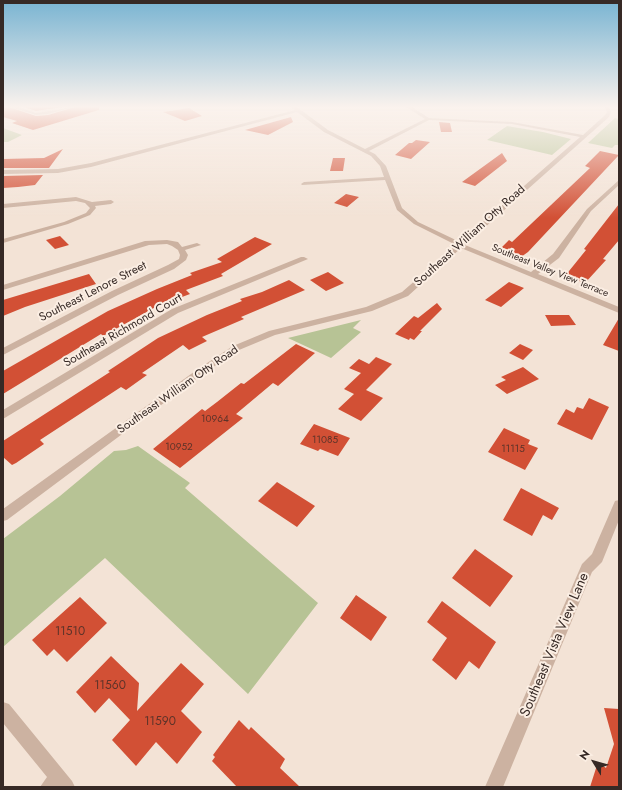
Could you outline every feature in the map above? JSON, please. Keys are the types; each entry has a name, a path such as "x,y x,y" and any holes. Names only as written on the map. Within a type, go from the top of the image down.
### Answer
{"street":[{"path":"3,172 52,171 85,166 167,144"},
{"name":"Southeast Valley View Terrace","path":"354,144 367,150 380,162 388,178 399,209 416,222 460,245 619,310"},
{"path":"367,150 379,144"},
{"name":"Southeast William Otty Road","path":"3,516 225,355 247,343 272,333 368,309 398,297 420,282 573,144"},
{"path":"304,184 388,178"},
{"path":"532,275 556,256 589,210 619,182"},
{"path":"3,206 76,199 92,204 111,202"},
{"path":"3,241 81,218 92,211 92,204"},
{"name":"Southeast Lenore Street","path":"3,288 148,243 167,242 181,249 184,258 178,264 115,293 3,352"},
{"path":"181,249 197,245"},
{"name":"Southeast Richmond Court","path":"3,415 175,311 304,259"},
{"name":"Southeast Vista View Lane","path":"494,787 587,568 597,558 619,506"},
{"path":"3,710 57,784"}],"green space":[{"path":"504,144 565,144 552,155"},
{"path":"592,144 619,144 612,148"},
{"path":"361,320 353,328 361,332 331,358 288,338"},
{"path":"138,446 190,483 185,488 318,603 248,694 105,558 3,647 3,539 60,496 114,451 126,450"}],"building":[{"path":"408,144 428,144 411,159 395,155"},
{"path":"63,149 49,168 3,168 3,159 44,158"},
{"path":"600,151 619,155 528,252 521,257 499,250 509,240 512,242 590,168 585,166"},
{"path":"502,153 507,161 475,186 462,182"},
{"path":"333,158 345,158 343,171 330,171"},
{"path":"43,175 35,185 3,188 3,176"},
{"path":"346,194 359,197 347,207 334,203"},
{"path":"619,204 619,240 603,259 606,260 585,283 565,276 586,250 584,249"},
{"path":"60,236 69,245 55,249 46,240"},
{"path":"255,237 272,244 221,274 223,276 186,290 190,294 174,300 172,298 103,336 101,334 3,394 3,371 108,311 192,275 190,273 222,262 217,259"},
{"path":"328,272 344,283 326,291 310,280"},
{"path":"89,274 96,284 25,307 3,316 3,300"},
{"path":"289,280 305,290 241,317 244,319 202,337 207,341 189,350 183,345 142,373 147,375 126,390 121,387 40,440 44,444 16,463 12,465 3,457 3,441 110,372 108,371 158,338 207,315 242,301 240,299 262,292"},
{"path":"509,282 524,288 501,307 485,300"},
{"path":"437,303 442,309 420,331 422,331 414,340 410,338 409,340 395,334 414,316 418,318"},
{"path":"545,315 569,315 576,325 551,326"},
{"path":"619,318 619,351 603,345"},
{"path":"296,344 315,353 278,386 273,383 236,414 243,418 180,468 153,449 202,409 205,411 241,383 244,384"},
{"path":"520,344 533,350 523,360 509,353"},
{"path":"376,357 392,364 366,390 383,398 361,421 338,409 354,394 344,389 361,373 349,368 359,359 369,364"},
{"path":"523,367 539,379 507,394 495,385 506,380 501,377"},
{"path":"589,398 609,407 592,440 557,424 566,409 574,413 577,407 583,409"},
{"path":"314,424 350,438 338,456 320,449 318,451 300,444"},
{"path":"504,428 530,440 528,444 538,448 525,470 488,452"},
{"path":"277,482 315,506 297,527 258,501"},
{"path":"521,488 559,508 552,520 543,515 532,536 503,520"},
{"path":"475,549 513,576 490,607 452,578"},
{"path":"356,595 387,617 371,641 340,618"},
{"path":"80,597 107,623 67,662 54,649 47,656 32,640"},
{"path":"442,601 496,642 479,669 469,661 456,680 432,660 447,638 427,622"},
{"path":"111,656 139,683 137,711 181,663 204,684 181,711 202,732 177,764 156,742 136,766 112,740 130,720 109,698 95,713 76,692"},
{"path":"604,708 619,709 619,787 590,787 598,762 606,768 614,744"},
{"path":"239,720 249,730 251,727 285,759 280,768 300,787 237,787 212,761 215,757 213,755"}]}
